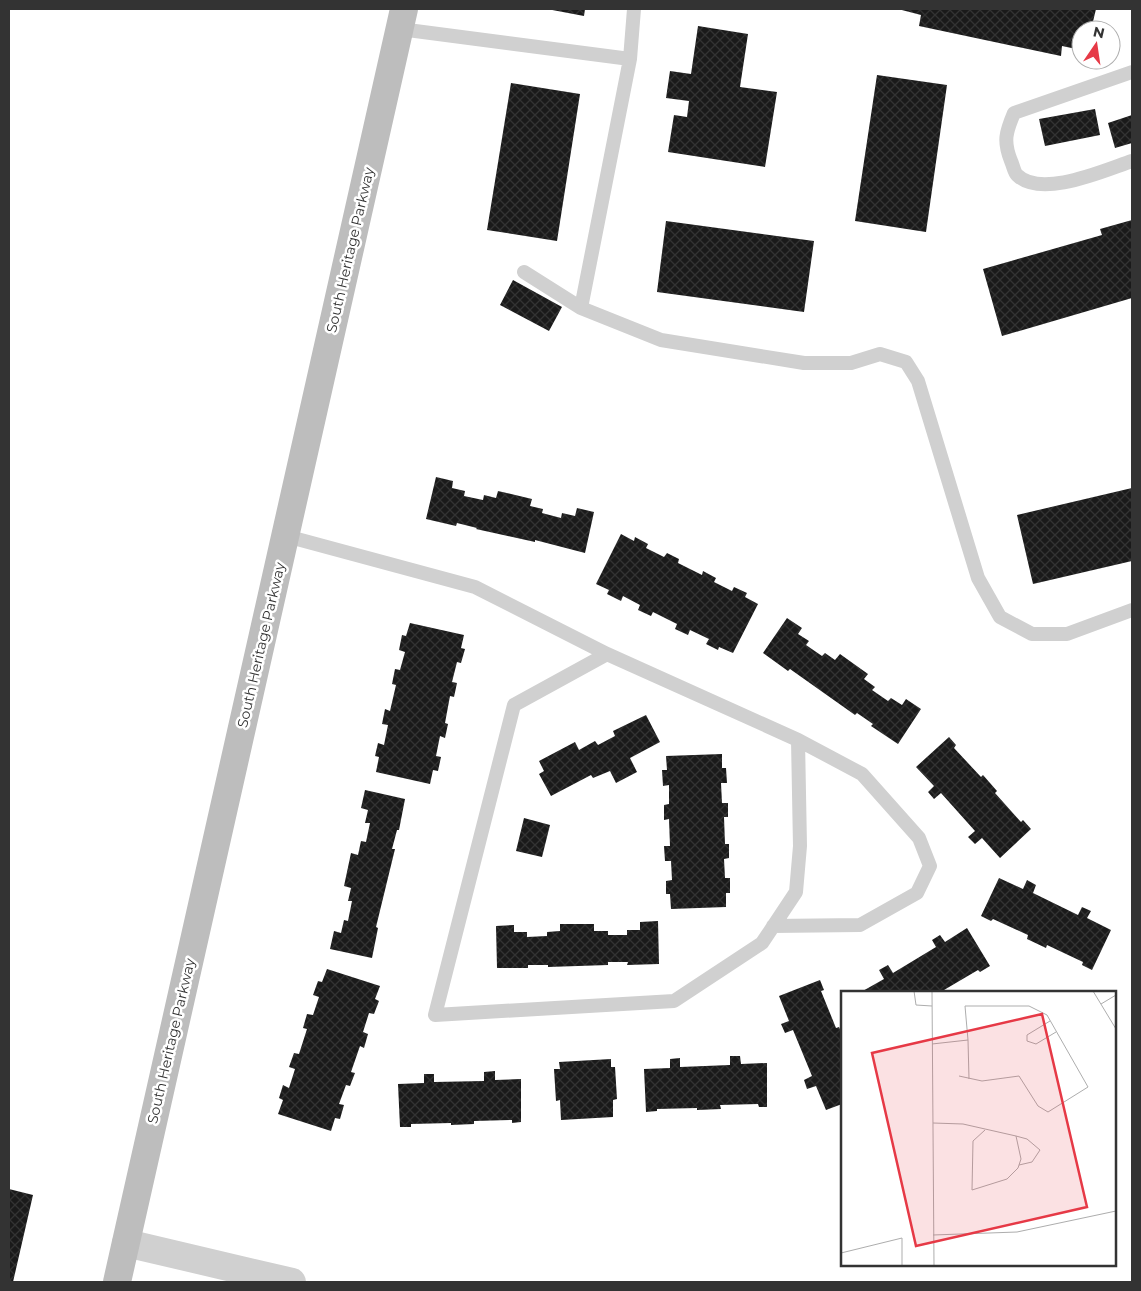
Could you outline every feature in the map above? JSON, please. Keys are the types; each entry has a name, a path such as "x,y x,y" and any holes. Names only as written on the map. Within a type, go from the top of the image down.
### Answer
{"main road":[{"name":"South Heritage Parkway","path":"117,1282 402,19"}],"street":[{"path":"126,1243 292,1282"}],"lane":[{"path":"581,308 630,59 634,9"},
{"path":"402,19 630,59"},
{"path":"1132,72 1014,113 1006,132 1006,149 1016,175 1033,184 1059,184 1132,161"},
{"path":"524,272 581,308 661,340 804,363 851,364 880,354 906,362 918,381 978,578 1000,617 1032,634 1067,634 1132,610"},
{"path":"286,536 475,587 607,654 798,740 862,774 919,838 930,866 917,894 860,925 773,926"},
{"path":"607,654 514,705 435,1015 674,1001 762,944 796,892 800,846 798,740"}],"building":[{"path":"547,9 585,9 584,16"},
{"path":"898,9 1096,9 1093,20 1071,20 1071,48 1062,46 1061,56 919,26 921,15"},
{"path":"698,26 748,34 740,87 777,92 765,167 668,152 674,115 687,117 689,101 666,98 670,71 691,74"},
{"path":"877,75 947,85 926,232 855,221"},
{"path":"511,83 580,94 557,241 487,230"},
{"path":"1095,109 1100,135 1045,146 1039,119"},
{"path":"1132,115 1132,143 1115,148 1108,123"},
{"path":"1132,220 1132,298 1002,336 983,269 1102,235 1100,229"},
{"path":"666,221 814,241 804,312 657,292"},
{"path":"513,280 562,307 549,331 500,305"},
{"path":"436,477 453,481 452,488 465,491 464,496 483,500 484,495 496,498 498,491 532,499 530,506 543,509 542,513 561,518 562,513 575,516 577,508 594,512 585,553 535,540 535,542 476,529 457,523 456,526 426,519"},
{"path":"1132,488 1132,561 1033,584 1017,515"},
{"path":"621,534 634,541 635,537 648,544 646,548 664,557 667,553 679,559 678,563 702,575 703,571 716,578 714,582 732,591 734,587 747,593 745,597 758,604 733,653 719,647 718,650 706,644 709,639 690,630 688,635 675,629 677,624 653,612 651,616 638,610 640,605 623,596 621,601 607,594 609,590 596,584"},
{"path":"787,618 802,628 798,634 809,641 806,645 822,656 825,653 835,660 840,654 868,674 864,679 875,687 872,690 888,701 891,698 902,705 906,699 921,709 898,744 871,726 873,724 857,713 855,715 790,669 788,671 763,653"},
{"path":"410,623 464,635 461,648 465,649 461,663 457,662 452,682 457,683 454,697 450,696 445,723 448,724 445,738 440,736 436,756 441,757 438,771 433,770 430,784 376,772 379,757 375,756 378,743 384,745 388,725 382,724 385,709 390,711 396,685 392,684 395,669 400,670 405,652 399,650 402,635 406,636"},
{"path":"646,715 660,742 630,758 637,772 616,783 610,771 593,778 591,775 551,796 539,774 544,771 539,761 575,742 579,750 595,741 598,745 615,736 613,731"},
{"path":"949,737 956,745 954,748 981,777 983,775 997,791 995,793 1021,822 1023,820 1031,829 1000,858 982,838 975,844 968,837 975,831 941,793 934,799 928,792 934,786 916,767"},
{"path":"722,754 722,768 726,768 727,783 721,783 722,803 728,803 728,817 724,817 725,844 729,844 729,858 724,859 725,878 730,878 730,893 726,893 726,907 671,909 670,894 666,894 666,881 672,880 671,861 665,861 664,846 670,846 669,819 664,820 664,805 669,804 669,785 663,786 662,770 667,770 666,756"},
{"path":"365,790 405,799 399,830 397,830 392,849 395,849 376,927 378,928 372,958 330,949 334,931 341,933 344,920 348,921 352,901 348,901 351,888 344,886 351,853 358,855 361,841 366,842 370,823 365,823 368,810 361,808"},
{"path":"524,818 550,825 542,857 516,851"},
{"path":"999,878 1023,889 1027,880 1036,885 1033,893 1078,915 1082,907 1091,911 1087,918 1111,930 1092,970 1082,965 1083,962 1047,945 1046,948 1027,939 1028,935 993,919 991,921 981,916"},
{"path":"658,921 659,964 627,965 628,962 608,962 608,965 548,967 548,965 528,965 528,968 497,968 496,926 514,925 514,932 527,932 527,937 547,936 547,932 560,931 560,924 594,924 594,931 608,931 608,935 627,935 627,930 640,930 640,922"},
{"path":"967,928 990,966 980,972 978,970 944,991 863,991 884,979 879,970 888,965 893,973 936,947 932,940 940,935 945,942"},
{"path":"327,969 380,986 375,999 379,1001 374,1014 369,1013 363,1032 368,1034 364,1048 360,1046 351,1072 355,1073 350,1086 346,1085 339,1104 344,1105 340,1119 335,1118 331,1131 278,1114 283,1100 279,1098 283,1085 289,1088 295,1069 289,1067 294,1053 299,1054 307,1029 303,1028 307,1014 313,1015 319,997 313,995 318,981 322,982"},
{"path":"820,980 824,990 821,991 836,1028 839,1027 841,1032 841,1104 826,1110 816,1086 807,1089 804,1080 812,1076 793,1030 785,1033 781,1024 789,1021 779,996"},
{"path":"730,1056 740,1056 741,1064 767,1063 767,1107 759,1107 758,1104 720,1105 721,1109 657,1109 657,1111 646,1112 644,1069 670,1068 670,1059 680,1058 680,1067 730,1065"},
{"path":"611,1059 611,1067 615,1067 617,1099 613,1100 613,1117 561,1120 560,1100 556,1101 554,1069 560,1069 559,1062"},
{"path":"495,1071 495,1080 521,1079 521,1122 512,1123 512,1120 474,1121 474,1124 411,1124 411,1127 400,1127 398,1084 424,1083 424,1074 434,1074 434,1082 484,1081 484,1072"},
{"path":"9,1189 33,1195 13,1282 9,1282"}]}
